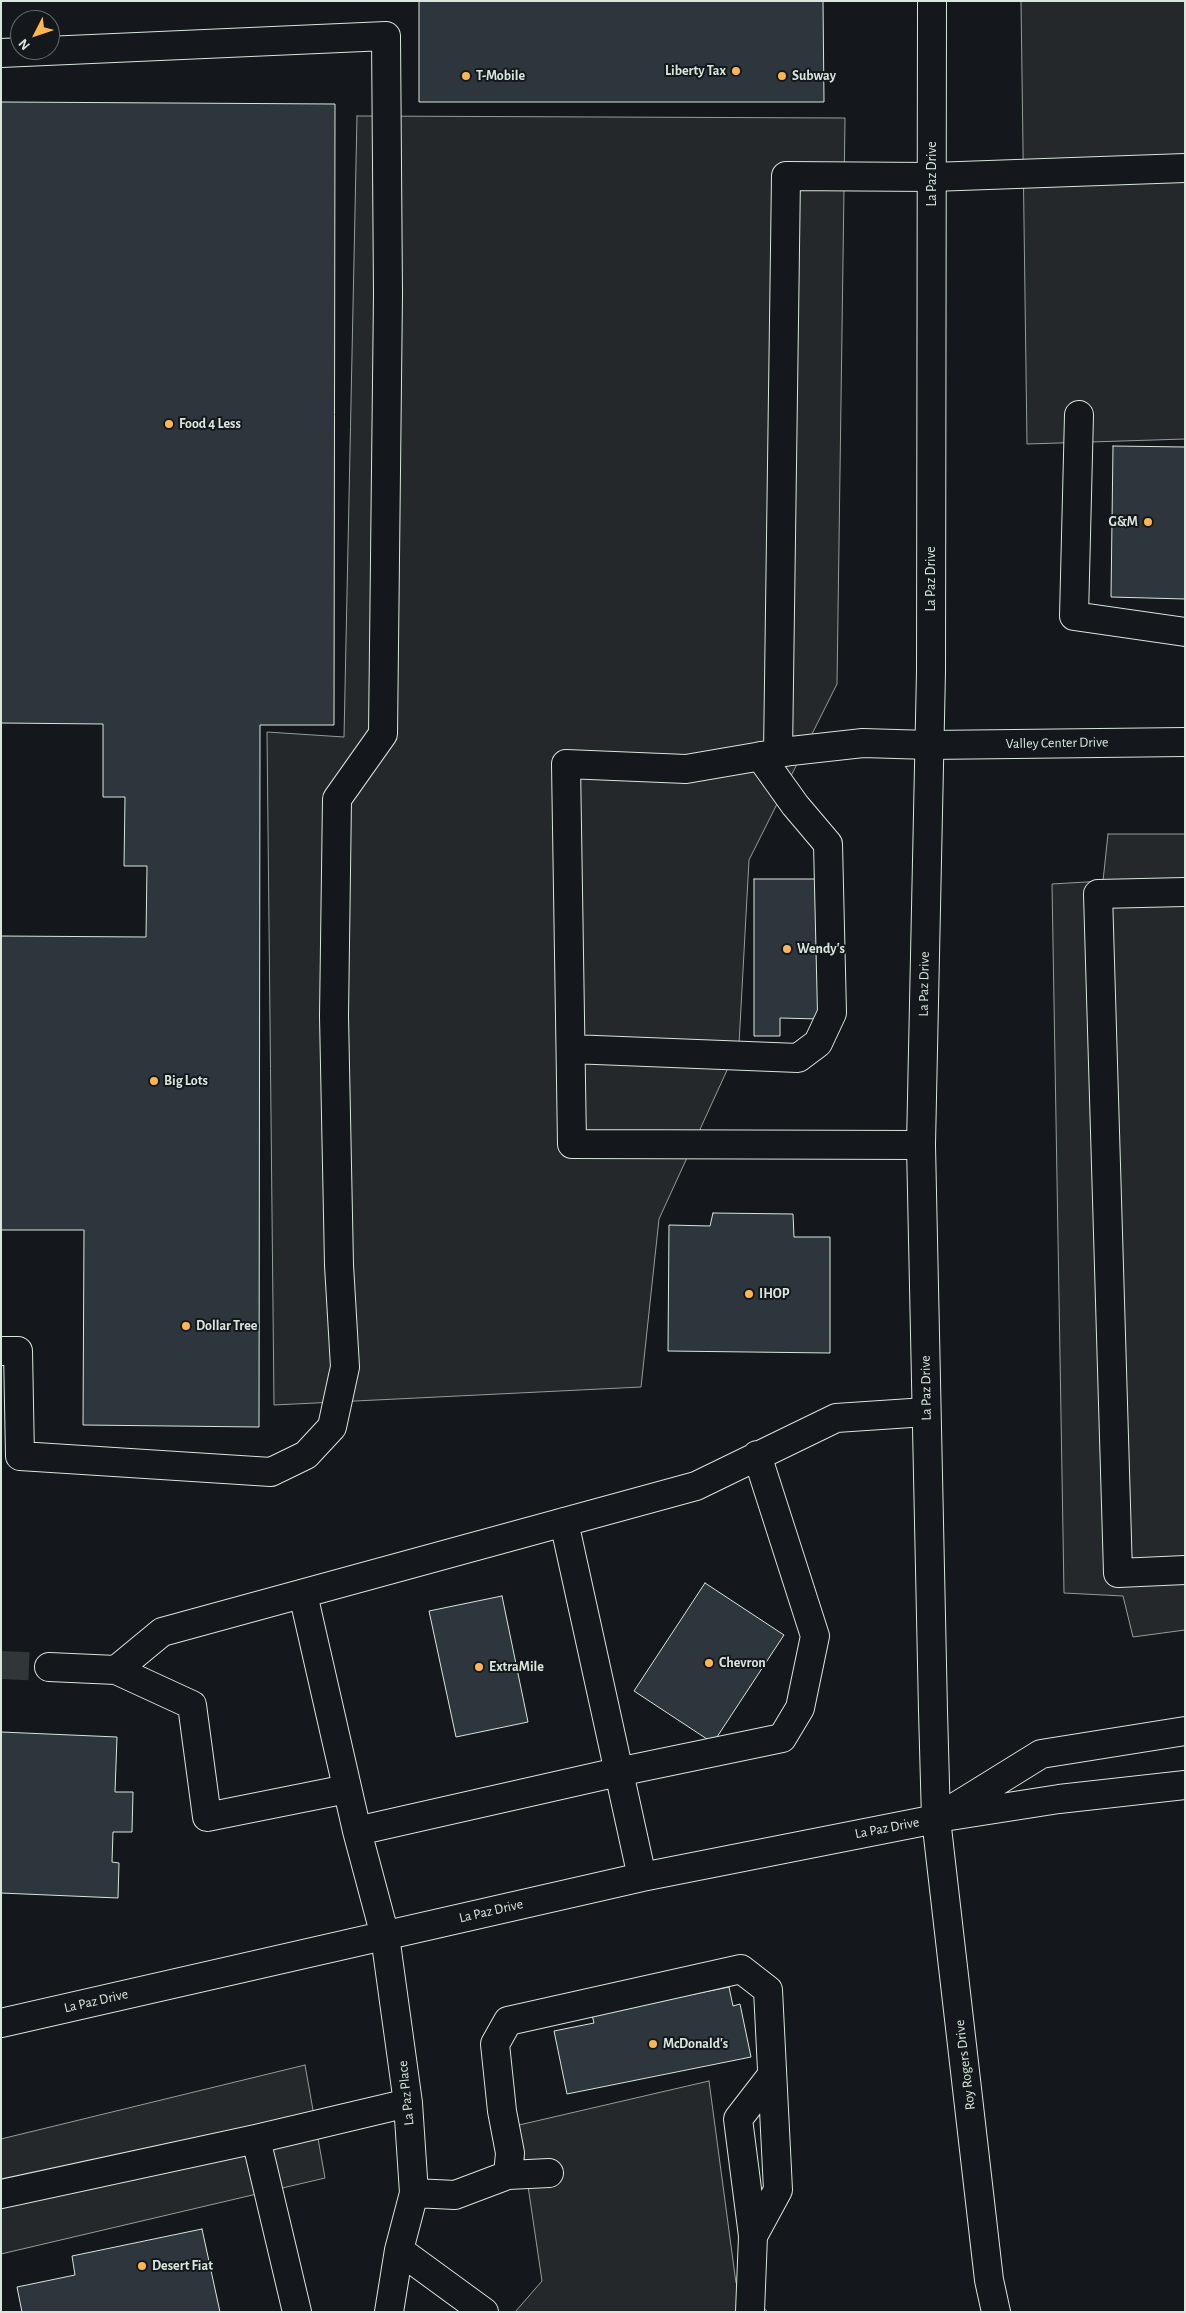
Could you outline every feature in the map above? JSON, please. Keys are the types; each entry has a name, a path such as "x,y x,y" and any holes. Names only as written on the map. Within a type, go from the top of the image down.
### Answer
{"main road":[{"name":"La Paz Drive","path":"1,2023 642,1877 936,1819 921,1145 929,745 932,1"},
{"path":"1,53 386,36 388,294 383,734 337,799 334,1016 339,1265 345,1366 332,1426 306,1455 271,1472 20,1456 18,1351 1,1351"},
{"path":"921,1145 572,1144 571,1050 798,1058 818,1043 832,1013 828,844 795,805 769,755 786,176 932,177 1185,168"},
{"path":"1079,415 1074,616 1185,632"},
{"name":"Valley Center Drive","path":"571,1050 566,764 686,769 769,755 863,743 929,745 1185,742"},
{"path":"1185,892 1098,894 1118,1573 1185,1570"},
{"path":"116,1670 162,1632 696,1486 836,1418 926,1412"},
{"path":"357,1831 618,1772 782,1738 800,1708 815,1636 757,1456"},
{"path":"564,1522 642,1877"},
{"name":"La Paz Place","path":"303,1594 357,1831 385,1936 408,2103 414,2193 399,2250 389,2312"},
{"path":"49,1667 116,1670 192,1705 207,1817 347,1789"},
{"path":"936,1819 1041,1754 1185,1731"},
{"path":"936,1819 1059,1799 1185,1785"},
{"name":"Roy Rogers Drive","path":"936,1819 989,2280 996,2312"},
{"path":"508,2175 510,2153 502,2111 495,2044 508,2021 741,1969 768,1990 778,2190 753,2236"},
{"path":"750,2312 753,2236 738,2119 772,2075"},
{"path":"1,2194 408,2103"},
{"path":"256,2138 298,2312"},
{"path":"414,2193 455,2195 508,2175 548,2173"},
{"path":"399,2250 484,2312"}],"shaded area":[{"path":"1021,1 1185,1 1185,439 1027,444"},
{"path":"357,116 845,118 837,684 749,860 739,1044 659,1219 641,1387 274,1405 267,732 344,737"},
{"path":"1108,834 1185,834 1185,1630 1133,1637 1123,1596 1064,1593 1052,884 1103,881"},
{"path":"305,2065 325,2178 1,2254 1,2139"},
{"path":"709,2081 736,2283 768,2312 515,2312 542,2281 519,2125"}],"building":[{"path":"419,1 823,1 824,102 419,102"},
{"path":"1,102 335,104 334,725 260,725 259,1427 83,1425 84,1230 1,1230 1,936 146,937 147,866 124,866 125,797 103,797 103,724 1,723"},
{"name":"G&M","path":"1113,446 1185,447 1185,599 1111,597"},
{"name":"Wendy's","path":"754,879 819,879 819,1019 780,1018 780,1036 754,1036"},
{"name":"IHOP","path":"713,1213 793,1214 794,1237 830,1237 830,1353 668,1351 669,1225 710,1226"},
{"name":"Chevron","path":"705,1583 784,1635 713,1743 634,1691"},
{"name":"ExtraMile","path":"502,1596 528,1722 456,1737 429,1611"},
{"path":"1,1732 117,1737 115,1792 133,1792 132,1832 113,1832 112,1862 119,1863 118,1898 1,1893"},
{"name":"McDonald's","path":"729,1987 733,2006 740,2004 751,2057 567,2094 554,2031 594,2023 590,2006 650,2003"},
{"name":"Desert Fiat","path":"202,2229 220,2312 22,2312 17,2287 75,2275 72,2256"}],"tunnel":[{"path":"1,1665 49,1667"}],"place":[{"name":"Liberty Tax","path":"736,71"},
{"name":"T-Mobile","path":"466,76"},
{"name":"Subway","path":"782,76"},
{"name":"Food 4 Less","path":"169,424"},
{"name":"G&M","path":"1148,522"},
{"name":"Wendy's","path":"787,949"},
{"name":"Big Lots","path":"154,1081"},
{"name":"IHOP","path":"749,1294"},
{"name":"Dollar Tree","path":"186,1326"},
{"name":"Chevron","path":"709,1663"},
{"name":"ExtraMile","path":"479,1667"},
{"name":"McDonald's","path":"653,2044"},
{"name":"Desert Fiat","path":"142,2266"}]}
